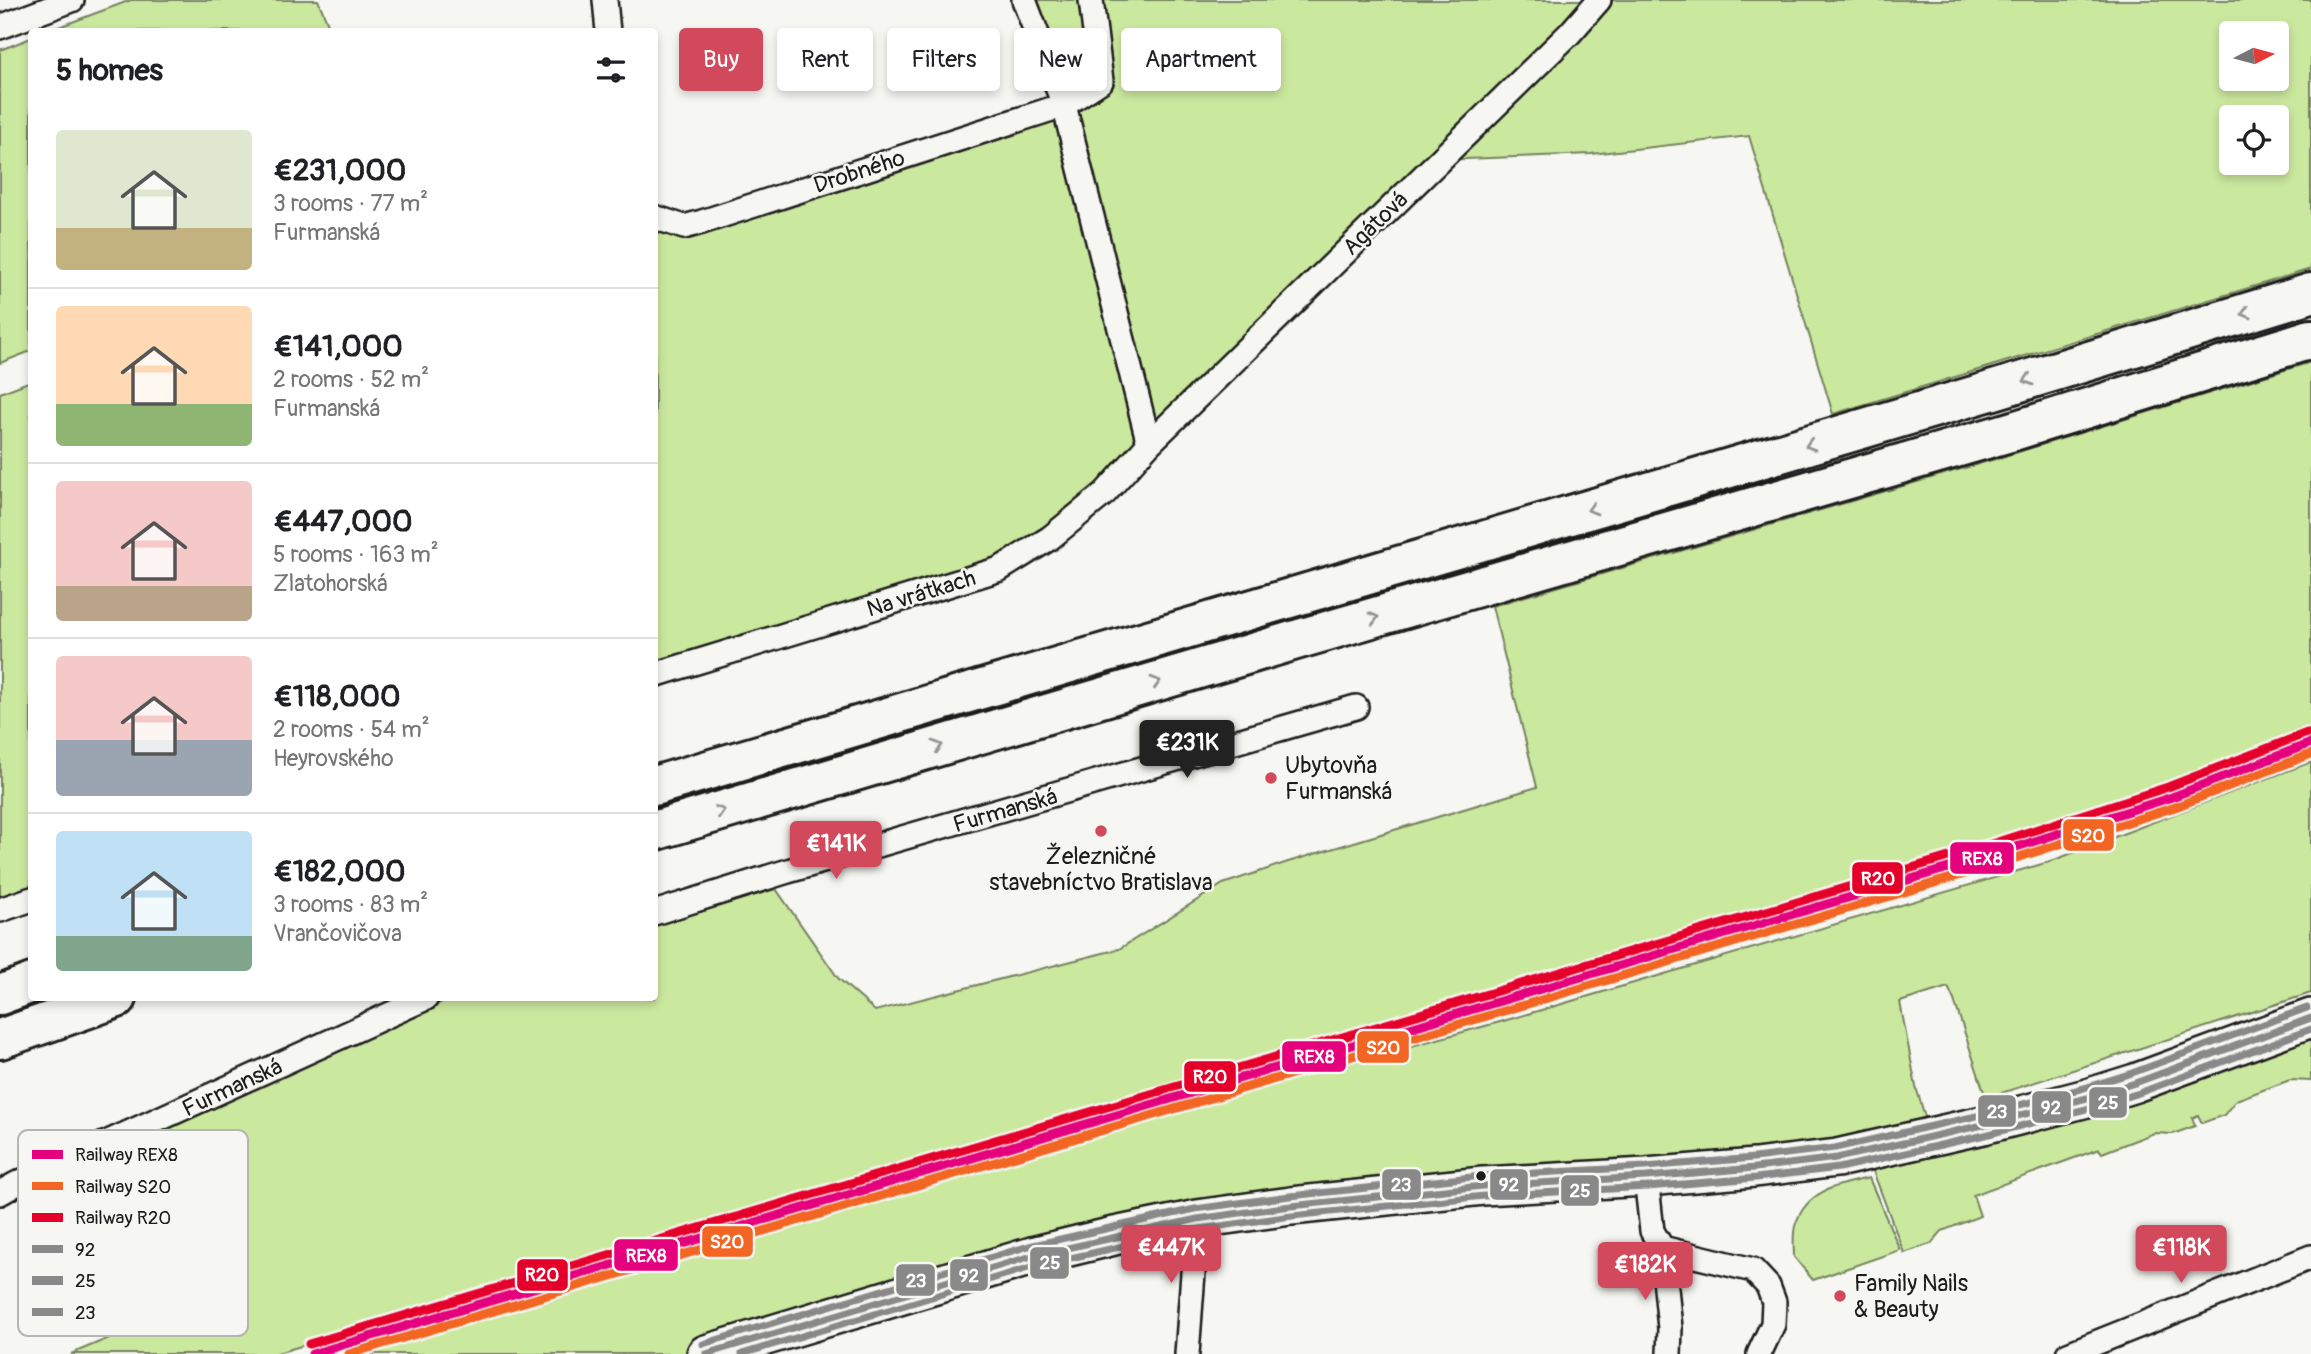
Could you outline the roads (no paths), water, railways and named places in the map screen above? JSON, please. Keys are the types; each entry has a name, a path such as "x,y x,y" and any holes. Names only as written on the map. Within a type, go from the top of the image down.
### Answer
{"highway":[{"path":"658,785 1970,397 2311,293"},
{"path":"658,830 2010,432 2311,339"},
{"path":"0,995 28,984"},
{"path":"0,1039 108,1001"}],"main road":[{"path":"706,1354 1042,1253 1197,1219 1291,1206 1483,1186 1646,1177 1837,1158 2087,1098 2311,1018"}],"street":[{"path":"0,27 72,0"},
{"path":"605,0 608,28"},
{"path":"1024,0 1064,105 1149,444"},
{"name":"Drobného","path":"658,218 684,227 702,222 1064,105 1101,81 1091,0"},
{"name":"Agátová","path":"1149,444 1570,33 1599,0"},
{"name":"Na vrátkach","path":"658,674 1000,569 1049,538 1105,493 1149,444"},
{"name":"Furmanská","path":"658,912 1356,707"},
{"path":"0,910 28,900"},
{"name":"Furmanská","path":"135,1130 419,1001"},
{"path":"1646,1177 1652,1231 1662,1248 1670,1328 1669,1354"},
{"name":"Furmanská","path":"0,1193 18,1183"},
{"path":"1187,1354 1197,1219"},
{"path":"1662,1248 1753,1270 1768,1286 1774,1302 1773,1324 1759,1354"},
{"path":"2068,1354 2311,1257"}],"rail line":[{"name":"R20","path":"309,1344 1979,848 2168,787 2307,733"},
{"name":"REX8","path":"312,1354 1982,858 2172,797 2311,743"},
{"name":"S20","path":"349,1354 1985,868 2175,807 2311,754"}],"place":[{"name":"Ubytovňa Furmanská","path":"1271,778"},
{"name":"Železničné stavebníctvo Bratislava","path":"1101,831"},
{"name":"Family Nails & Beauty","path":"1840,1296"}]}
